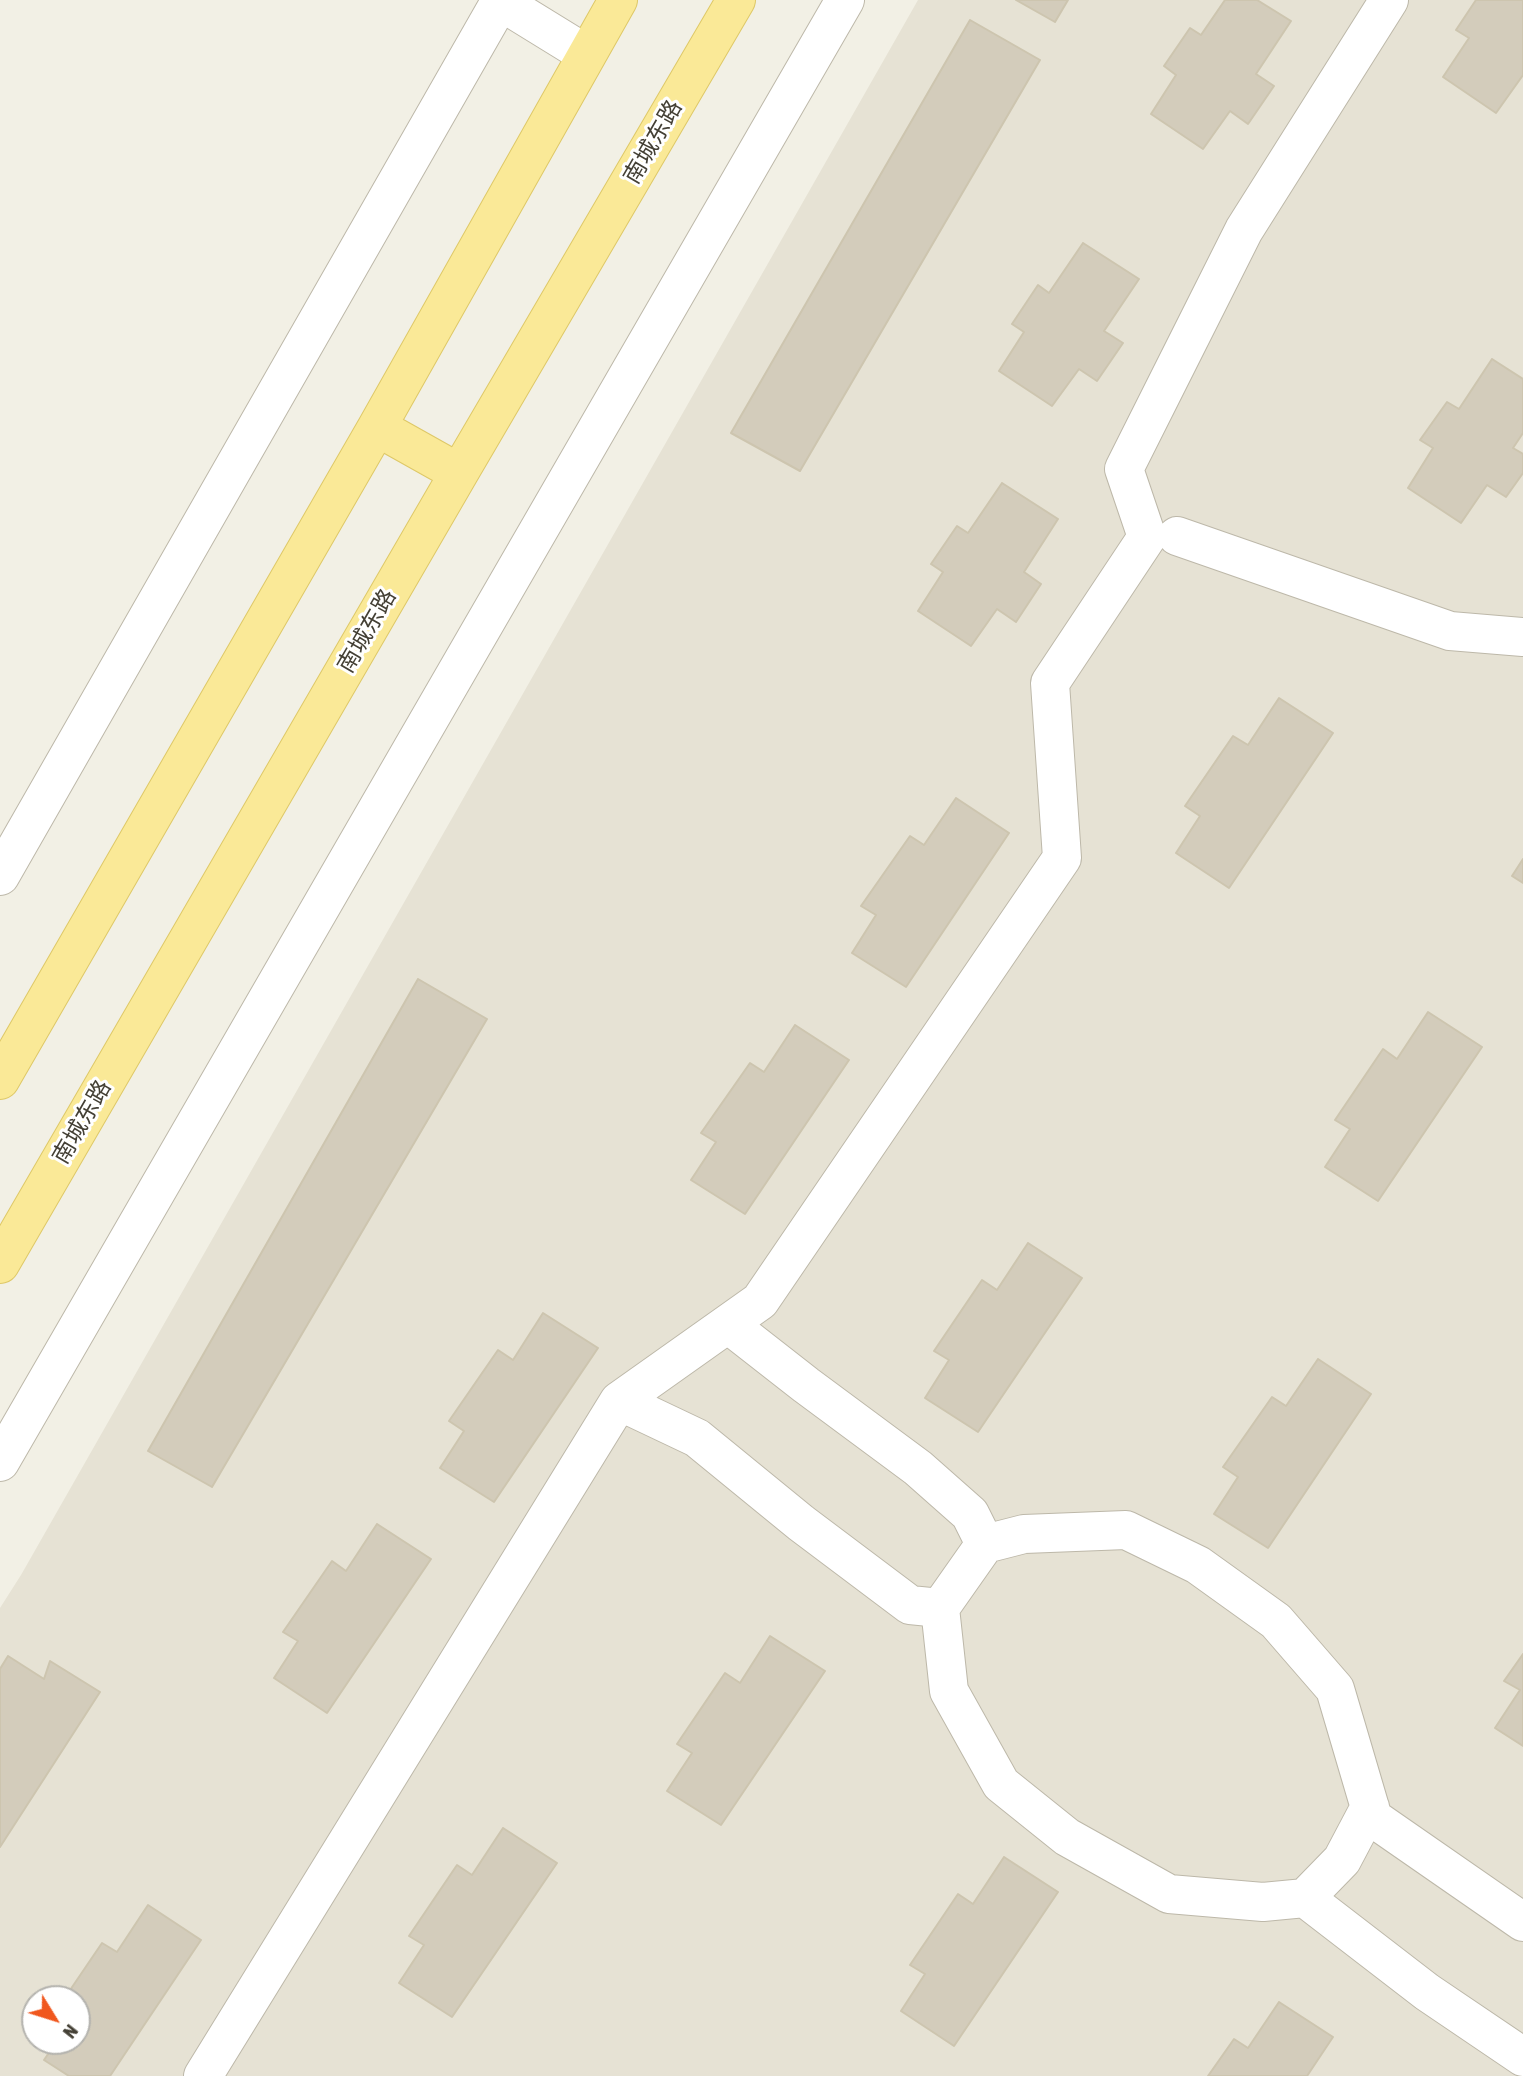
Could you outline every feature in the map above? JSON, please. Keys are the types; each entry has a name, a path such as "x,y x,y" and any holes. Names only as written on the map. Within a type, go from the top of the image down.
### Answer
{"main road":[{"path":"0,1080 377,427 618,0"},
{"name":"南城东路","path":"0,1264 458,473 736,0"},
{"path":"377,427 458,473"}],"street":[{"path":"0,1462 845,0"},
{"path":"203,2076 619,1401 761,1301 1062,859 1050,682 1147,537 1124,469 1244,230 1388,0"},
{"path":"0,876 500,1 586,54"},
{"path":"1177,536 1450,631 1523,636"},
{"path":"729,1324 918,1468 970,1514 985,1544"},
{"path":"619,1401 696,1438 801,1523 910,1605 940,1608"},
{"path":"1370,1807 1342,1860 1304,1898 1263,1902 1169,1894 1067,1837 1000,1784 949,1690 940,1608 985,1544 1024,1534 1126,1530 1198,1565 1276,1621 1335,1689 1370,1807 1373,1818 1523,1922"},
{"path":"1304,1898 1427,1992 1523,2057"}],"shaded area":[{"path":"918,0 1523,0 1523,2076 0,2076 0,1608"}],"building":[{"path":"1016,0 1068,0 1055,22"},
{"path":"1225,0 1257,0 1291,21 1256,74 1274,86 1248,124 1230,111 1203,149 1151,114 1176,75 1164,66 1190,28 1201,35"},
{"path":"1476,0 1523,0 1523,75 1496,113 1443,77 1469,38 1456,30"},
{"path":"970,20 1040,60 800,471 731,433"},
{"path":"1083,243 1139,279 1104,331 1123,343 1097,381 1079,369 1052,406 999,371 1024,332 1012,324 1038,285 1049,293"},
{"path":"1492,359 1523,379 1523,433 1513,448 1523,454 1523,473 1506,497 1487,485 1461,523 1408,488 1433,448 1420,440 1447,402 1459,409"},
{"path":"1002,483 1058,519 1024,572 1041,584 1016,622 997,609 971,646 918,611 943,572 931,564 957,526 968,533"},
{"path":"1279,698 1333,733 1229,888 1176,853 1200,816 1185,806 1233,736 1248,745"},
{"path":"956,798 1009,833 906,987 852,953 876,915 861,906 910,836 924,845"},
{"path":"1523,859 1523,883 1512,876"},
{"path":"418,979 487,1019 212,1487 148,1451"},
{"path":"1428,1012 1482,1047 1378,1201 1325,1167 1350,1129 1335,1120 1383,1049 1397,1059"},
{"path":"795,1025 849,1060 745,1214 691,1180 716,1142 701,1133 750,1063 764,1072"},
{"path":"1028,1243 1082,1278 978,1432 925,1398 949,1360 934,1351 982,1280 997,1290"},
{"path":"543,1313 598,1348 494,1502 440,1468 464,1431 449,1421 498,1350 513,1360"},
{"path":"1318,1359 1371,1394 1268,1548 1214,1514 1238,1477 1223,1467 1272,1397 1286,1406"},
{"path":"377,1524 431,1559 327,1713 274,1678 298,1641 283,1632 332,1561 346,1571"},
{"path":"770,1636 825,1671 721,1825 667,1791 692,1753 677,1744 725,1673 740,1683"},
{"path":"1523,1654 1523,1746 1495,1728 1520,1690 1504,1681"},
{"path":"8,1656 44,1679 50,1661 100,1692 0,1847 0,1669"},
{"path":"503,1828 557,1863 452,2017 399,1983 424,1945 409,1936 457,1865 472,1875"},
{"path":"1004,1857 1058,1892 954,2046 901,2011 925,1974 910,1965 958,1894 973,1904"},
{"path":"148,1905 201,1940 110,2076 69,2076 44,2060 47,2055 91,2055 91,1985 74,1985 102,1943 117,1952"},
{"path":"1279,2002 1333,2037 1307,2076 1208,2076 1234,2039 1248,2048"}]}
